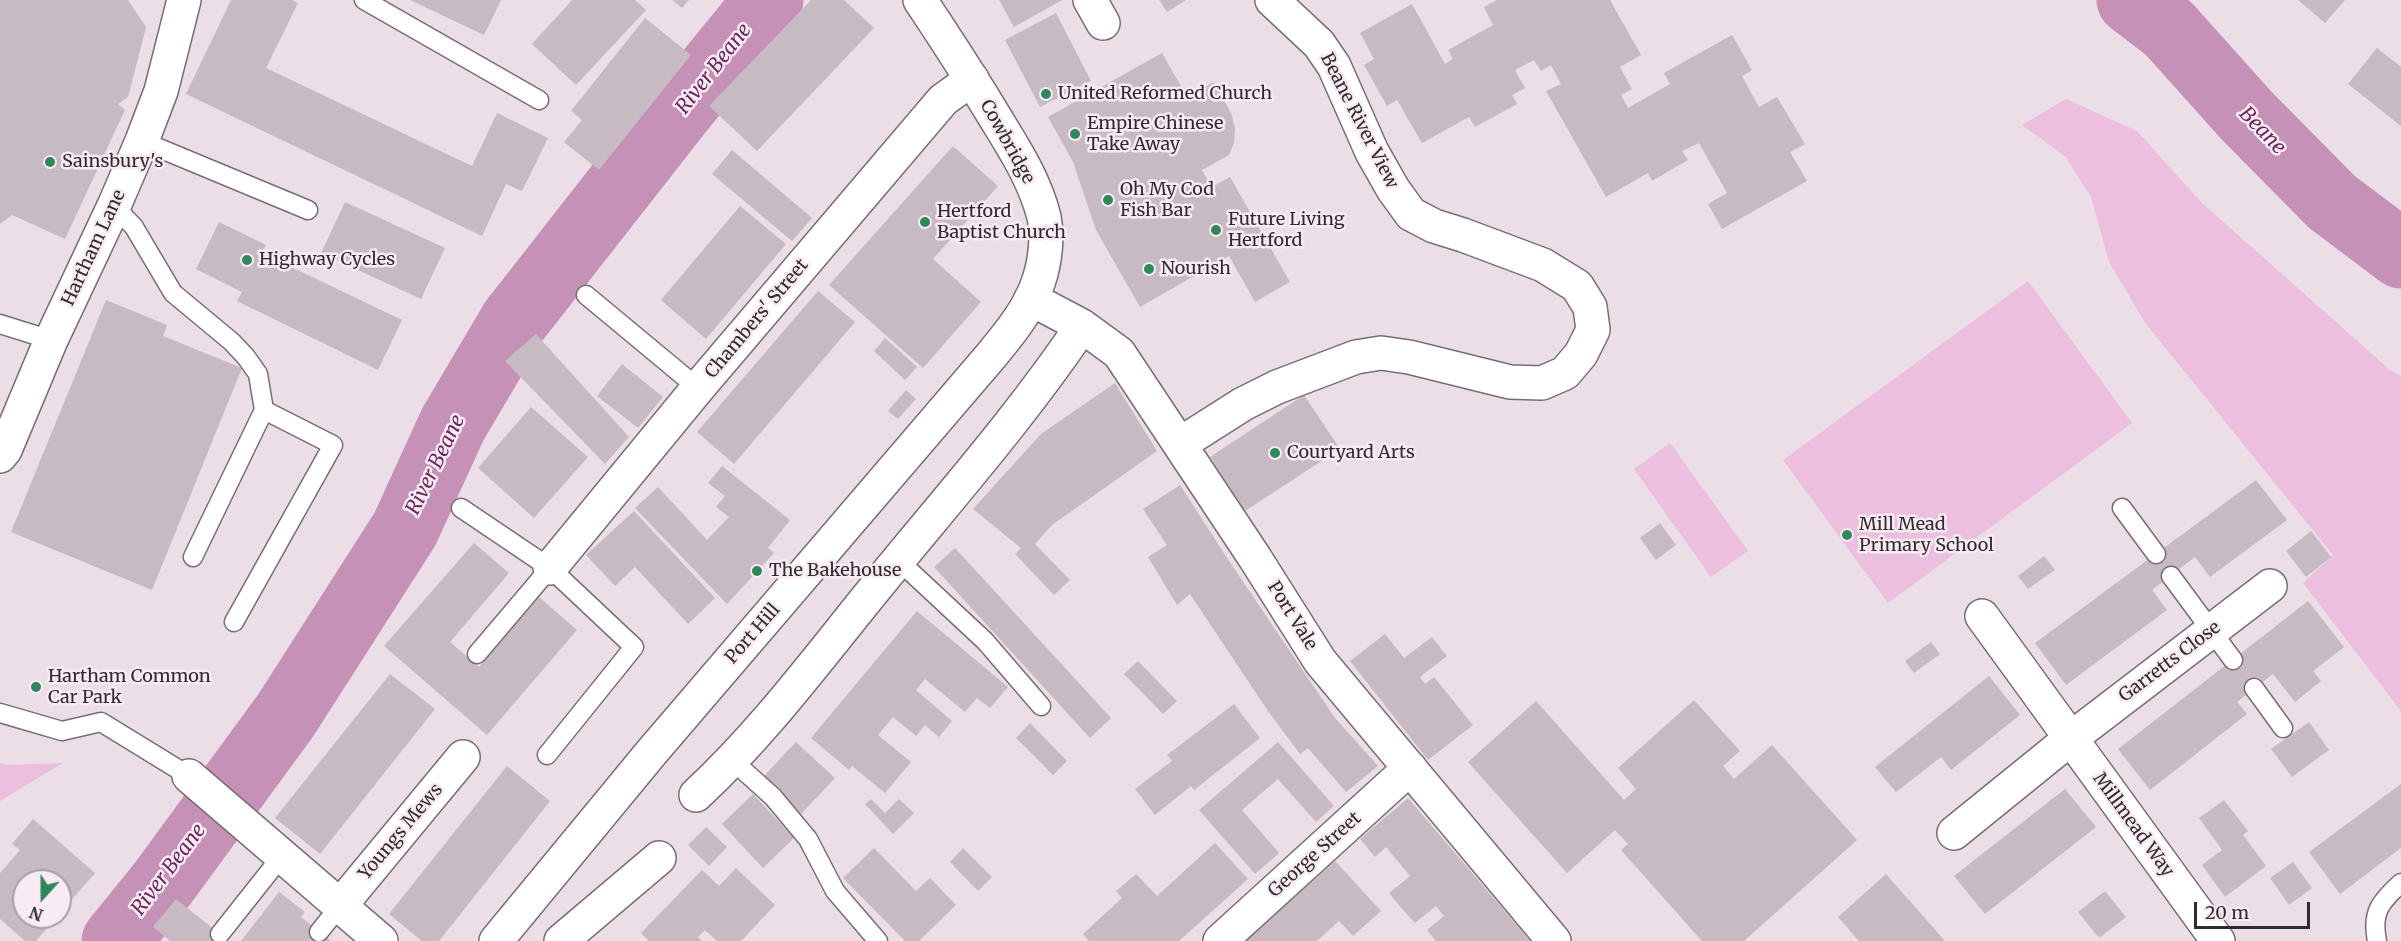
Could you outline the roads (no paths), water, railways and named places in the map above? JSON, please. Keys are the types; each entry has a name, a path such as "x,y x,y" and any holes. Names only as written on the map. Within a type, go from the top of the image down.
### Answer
{"street":[{"name":"Hartham Lane","path":"0,456 5,450 51,340 142,141 161,91 184,0"},
{"name":"Cowbridge","path":"920,0 1025,166 1044,218 1046,242 1043,265 1032,299"},
{"name":"Beane River View","path":"1180,444 1243,404 1277,387 1356,357 1372,354 1409,357 1510,382 1542,383 1565,373 1581,354 1593,330 1590,307 1577,286 1544,265 1463,234 1434,226 1411,214 1393,189 1372,152 1334,66 1319,44 1272,0"},
{"name":"Chambers' Street","path":"550,568 698,388 943,100 972,79"},
{"name":"Port Vale","path":"1032,299 1082,326 1119,353 1320,661 1554,941"},
{"name":"Port Hill","path":"496,941 651,753 990,357 1014,327 1032,299"},
{"path":"696,795 733,761 1044,383 1082,326"},
{"name":"Garretts Close","path":"2070,739 2270,586"},
{"name":"Millmead Way","path":"1982,616 2218,941"},
{"path":"1954,833 2070,739"},
{"name":"Youngs Mews","path":"339,907 463,757"},
{"name":"George Street","path":"1220,941 1410,768"},
{"path":"189,776 381,941"},
{"path":"561,941 659,858"}],"lane":[{"path":"364,0 539,100"},
{"path":"142,141 308,210"},
{"path":"114,206 134,227 172,293 232,342 258,374 264,411 193,557"},
{"path":"586,295 698,388"},
{"path":"0,324 51,340"},
{"path":"234,622 333,445 264,411"},
{"path":"461,508 550,568 634,647 547,755"},
{"path":"2122,508 2156,554"},
{"path":"898,560 985,641 1041,706"},
{"path":"477,654 550,568"},
{"path":"2171,576 2233,660"},
{"path":"2254,688 2283,728"},
{"path":"0,713 62,731 101,723 189,776"},
{"path":"733,761 773,797 808,839 835,891 878,941"},
{"path":"220,934 281,857"},
{"path":"2377,941 2374,928 2377,911 2383,899 2401,883"},
{"path":"319,932 339,907"}],"waterway":[{"name":"River Beane","path":"116,941 163,883 286,715 405,529 453,424 514,321 680,109 769,0"},
{"name":"Beane","path":"2131,0 2169,29 2247,116 2332,202 2401,254"}],"place":[{"name":"United Reformed Church","path":"1046,94"},
{"name":"Empire Chinese Take Away","path":"1075,134"},
{"name":"Sainsbury's","path":"50,162"},
{"name":"Oh My Cod Fish Bar","path":"1108,200"},
{"name":"Hertford Baptist Church","path":"925,222"},
{"name":"Future Living Hertford","path":"1216,230"},
{"name":"Highway Cycles","path":"247,260"},
{"name":"Nourish","path":"1149,269"},
{"name":"Courtyard Arts","path":"1275,453"},
{"name":"Mill Mead Primary School","path":"1847,535"},
{"name":"The Bakehouse","path":"757,571"},
{"name":"Hartham Common Car Park","path":"36,687"}]}
